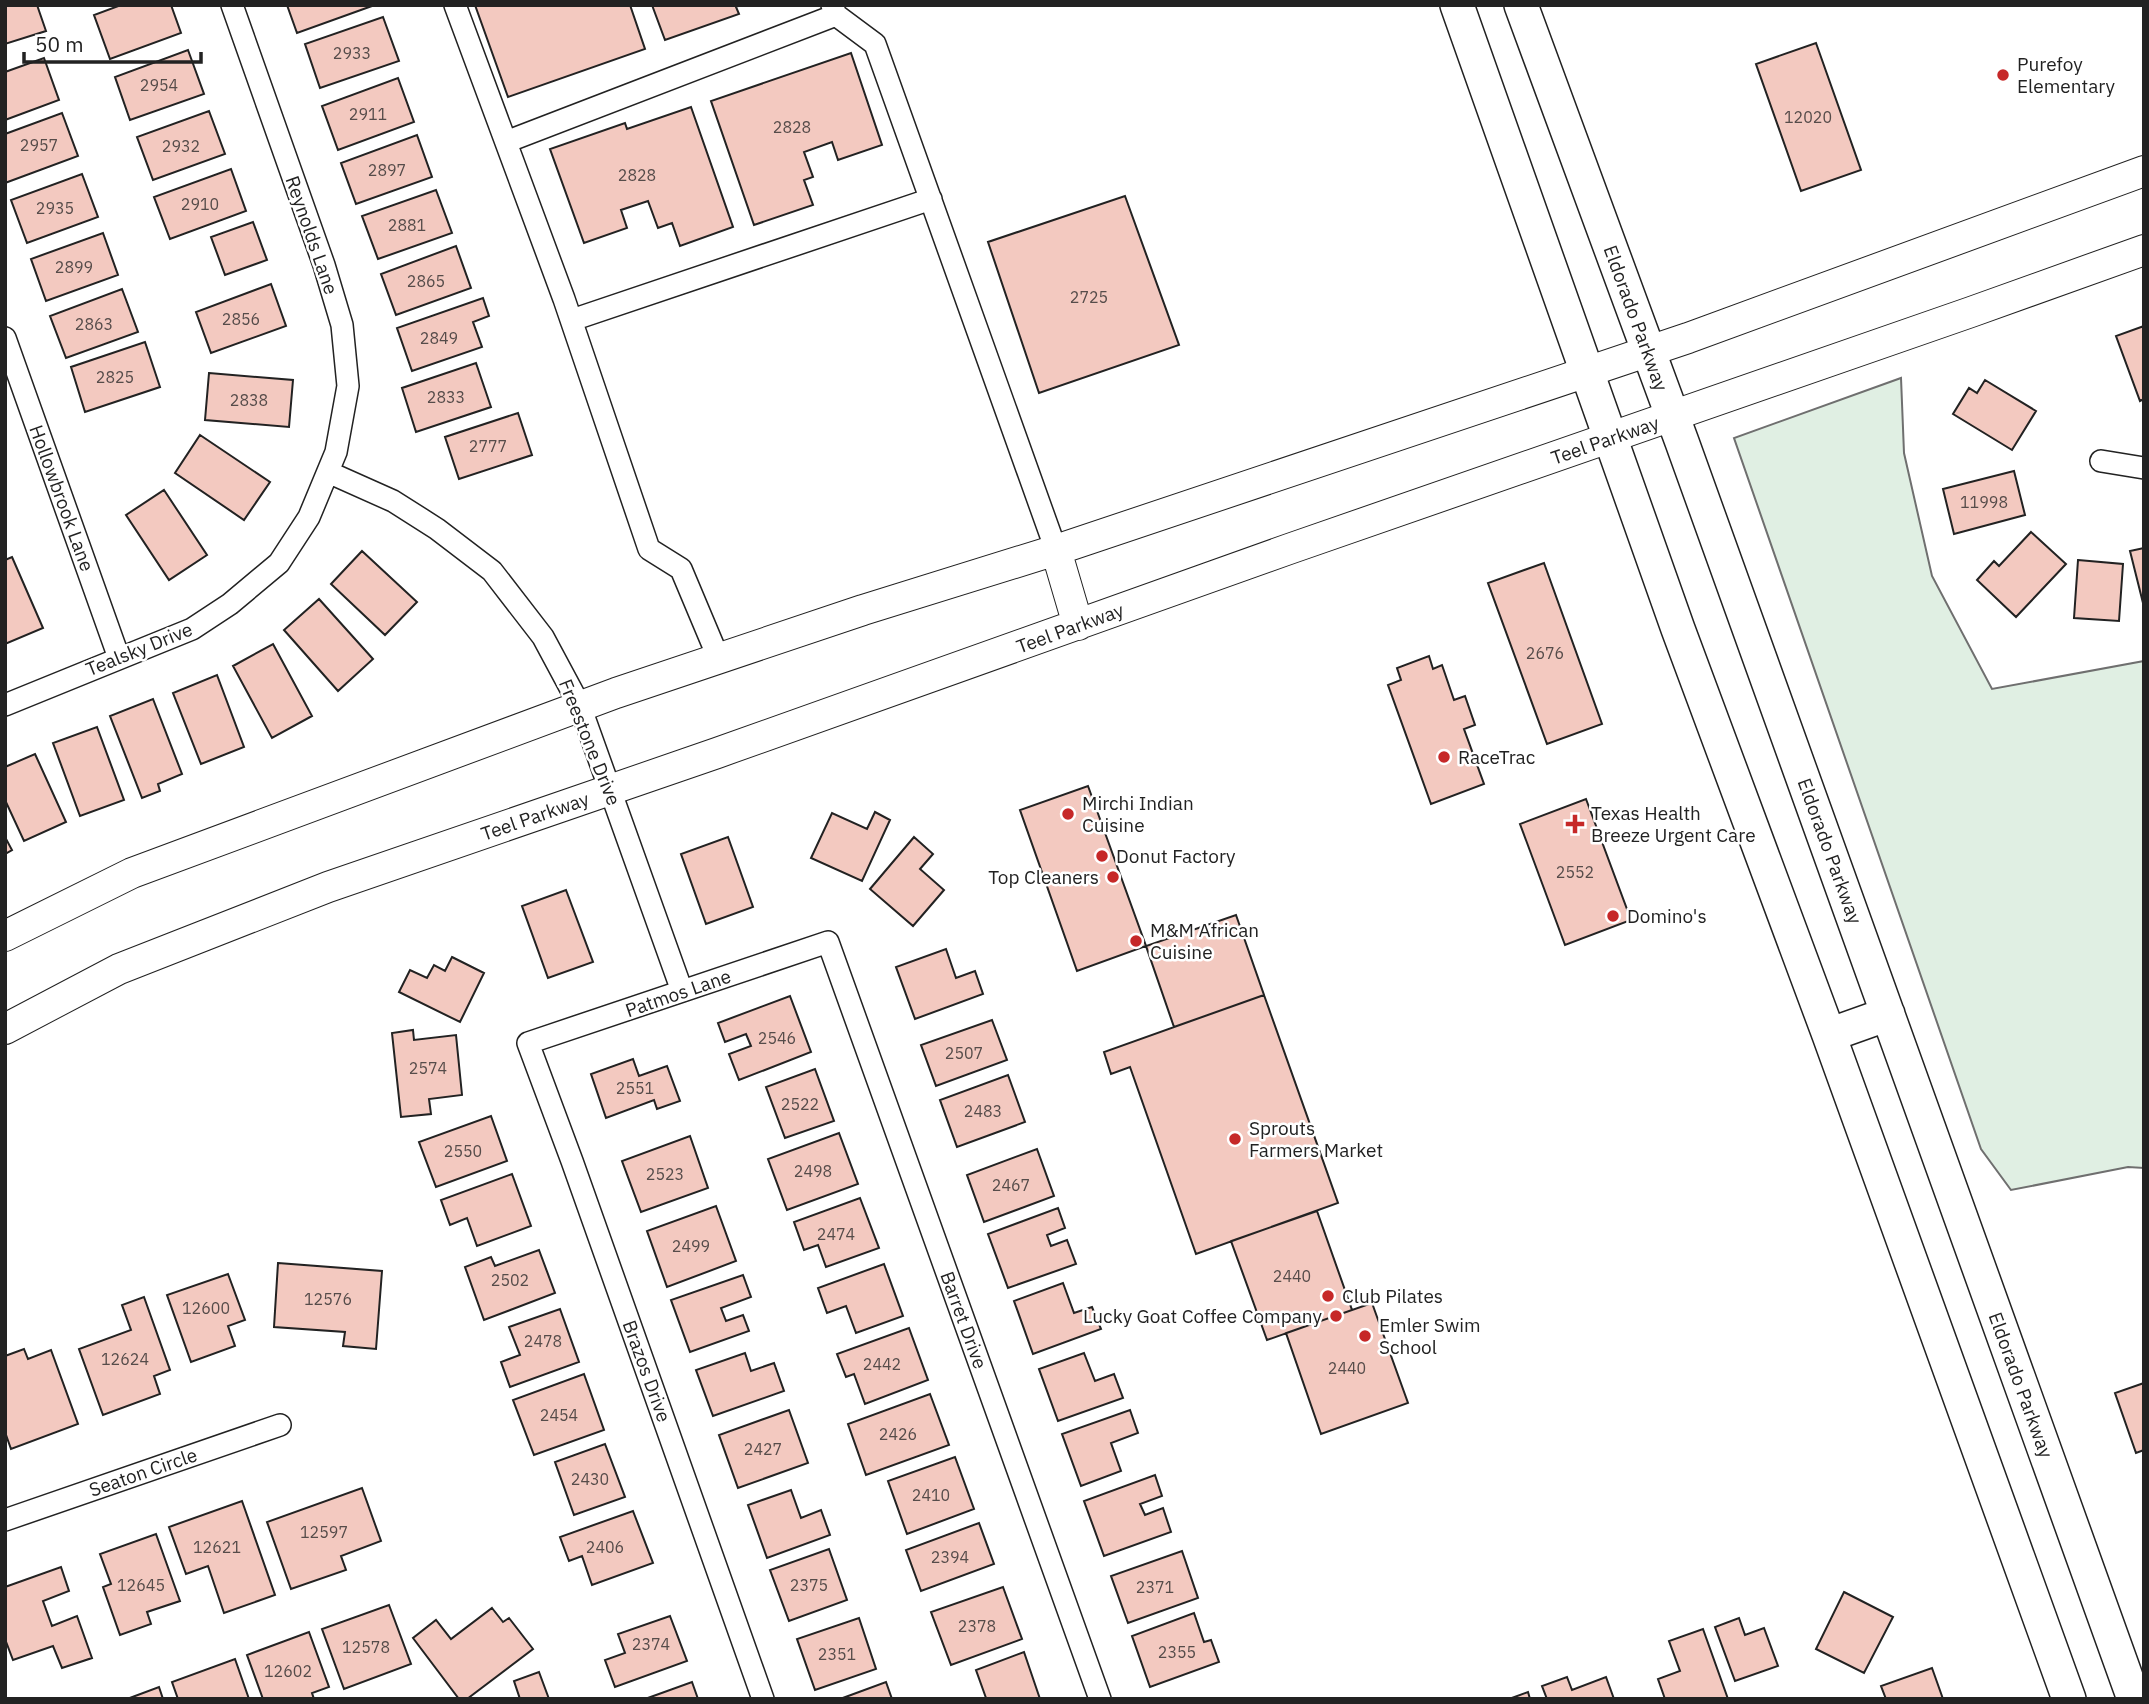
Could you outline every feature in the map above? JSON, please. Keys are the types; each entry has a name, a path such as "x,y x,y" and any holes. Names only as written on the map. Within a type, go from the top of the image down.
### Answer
{"main road":[{"path":"1457,5 1683,642 1829,1035 2069,1699"},
{"name":"Eldorado Parkway","path":"1521,5 1673,416 2134,1699"},
{"path":"5,936 132,873 580,706 718,657 1056,550 1709,331 2144,171"},
{"name":"Teel Parkway","path":"8,1022 120,969 328,887 2144,250"},
{"path":"1056,550 1078,625"},
{"path":"1829,1035 1888,1014"}],"street":[{"name":"Reynolds Lane","path":"232,5 324,265 342,325 348,386 336,452 328,471"},
{"path":"455,5 572,320 649,549 681,569 718,657"},
{"path":"506,142 834,10 875,44 1056,550"},
{"path":"572,320 931,199"},
{"name":"Hollowbrook Lane","path":"5,338 119,658"},
{"path":"2101,461 2144,468"},
{"name":"Tealsky Drive","path":"5,705 192,629 230,604 279,563 309,517 328,471"},
{"name":"Freestone Drive","path":"328,471 404,508 437,529 492,571 543,636 580,706 682,991"},
{"name":"Patmos Lane","path":"528,1043 828,942"},
{"name":"Barret Drive","path":"828,942 1100,1699"},
{"name":"Brazos Drive","path":"528,1043 763,1699"},
{"name":"Seaton Circle","path":"5,1520 280,1425"}],"green space":[{"path":"1901,378 1904,453 1932,576 1992,689 2144,661 2144,1168 2128,1167 2011,1190 1981,1149 1734,438"}],"building":[{"path":"5,5 37,5 46,31 5,44"},
{"path":"121,5 171,5 181,33 110,59 94,15"},
{"path":"287,5 372,5 372,6 297,33"},
{"path":"475,5 630,5 645,49 508,97"},
{"path":"652,5 740,5 736,7 739,14 665,40"},
{"path":"383,17 399,61 320,88 305,44"},
{"path":"1816,43 1861,170 1801,191 1756,64"},
{"path":"188,50 204,94 130,120 115,77"},
{"path":"851,53 882,145 838,160 832,142 804,152 813,177 804,180 813,205 754,225 711,101"},
{"path":"44,58 59,100 5,120 5,72"},
{"path":"398,78 414,122 338,150 322,106"},
{"path":"691,107 733,227 680,246 672,223 658,228 648,201 621,210 627,228 584,243 550,149 625,123 627,129"},
{"path":"209,111 225,154 153,180 137,137"},
{"path":"62,113 78,156 5,183 5,134"},
{"path":"417,135 432,177 356,204 341,163"},
{"path":"231,169 246,211 170,239 154,197"},
{"path":"82,174 98,217 27,243 11,200"},
{"path":"436,190 452,233 378,259 362,216"},
{"path":"1125,196 1179,345 1039,393 988,242"},
{"path":"253,222 267,260 225,275 211,237"},
{"path":"103,233 118,275 46,301 31,259"},
{"path":"456,246 471,288 396,315 381,274"},
{"path":"271,284 286,326 211,353 196,312"},
{"path":"122,289 138,332 66,358 50,316"},
{"path":"483,298 489,316 473,322 482,347 412,371 397,328"},
{"path":"2144,326 2144,399 2140,401 2116,336"},
{"path":"145,342 160,387 85,412 71,367"},
{"path":"476,363 491,407 416,432 402,388"},
{"path":"209,373 293,380 289,427 205,420"},
{"path":"1985,380 2036,411 2012,450 1953,414 1969,388 1977,393"},
{"path":"518,413 532,455 459,479 445,437"},
{"path":"200,435 270,482 244,520 175,473"},
{"path":"2014,471 2025,515 1954,534 1943,489"},
{"path":"164,490 207,555 169,580 126,515"},
{"path":"2031,532 2066,564 2016,617 1977,580 1994,561 1999,566"},
{"path":"2144,548 2144,603 2143,603 2130,551"},
{"path":"362,551 417,602 385,635 331,584"},
{"path":"12,557 43,628 5,644 5,560"},
{"path":"2078,560 2123,564 2119,621 2074,618"},
{"name":"RaceTrac","path":"1544,563 1602,724 1547,744 1488,583"},
{"path":"319,599 373,659 338,691 284,630"},
{"path":"273,644 312,716 272,738 233,666"},
{"name":"RaceTrac","path":"1429,656 1433,669 1442,665 1454,700 1465,696 1475,725 1464,729 1484,784 1431,804 1388,685 1401,680 1397,668"},
{"path":"217,675 244,747 201,764 173,693"},
{"path":"153,699 182,774 158,784 160,791 142,798 110,716"},
{"path":"97,727 124,800 80,816 53,743"},
{"path":"35,754 66,822 24,841 5,800 5,767"},
{"path":"1088,786 1146,946 1077,971 1020,810"},
{"path":"1586,799 1631,920 1565,945 1520,824"},
{"path":"875,812 890,820 862,881 811,858 832,813 867,829"},
{"path":"5,837 12,850 5,854"},
{"path":"728,837 753,907 706,924 681,854"},
{"path":"914,837 933,854 920,869 944,890 913,926 870,889"},
{"path":"566,890 593,962 548,978 522,906"},
{"path":"1236,915 1264,995 1174,1027 1146,946"},
{"path":"946,949 956,978 975,971 983,994 915,1019 896,967"},
{"path":"452,957 484,973 460,1022 399,992 410,970 427,978 434,965 445,971"},
{"name":"Sprouts Farmers Market","path":"1264,995 1338,1203 1196,1254 1130,1067 1111,1074 1104,1052"},
{"path":"790,996 811,1052 739,1080 729,1054 751,1046 746,1034 725,1042 718,1023"},
{"path":"992,1020 1007,1060 936,1086 921,1045"},
{"path":"413,1030 414,1040 456,1035 462,1095 429,1099 431,1114 401,1117 392,1033"},
{"path":"633,1059 639,1076 667,1066 680,1101 657,1109 654,1100 606,1118 591,1074"},
{"path":"815,1069 834,1121 785,1138 766,1087"},
{"path":"1008,1075 1025,1122 957,1147 940,1100"},
{"path":"491,1116 507,1161 436,1187 419,1142"},
{"path":"839,1133 858,1184 787,1210 768,1159"},
{"path":"690,1136 708,1188 641,1212 622,1161"},
{"path":"1037,1149 1054,1196 984,1222 967,1175"},
{"path":"512,1174 531,1226 477,1246 467,1218 450,1225 441,1200"},
{"path":"860,1198 879,1248 826,1267 818,1245 804,1250 794,1222"},
{"path":"716,1206 736,1261 667,1287 647,1231"},
{"path":"1058,1208 1065,1228 1047,1235 1051,1246 1067,1240 1076,1264 1008,1288 988,1234"},
{"path":"1317,1211 1352,1310 1267,1340 1231,1241"},
{"path":"539,1250 555,1293 484,1320 465,1267 491,1257 495,1266"},
{"path":"278,1263 382,1271 376,1349 343,1346 345,1332 274,1327"},
{"path":"884,1264 903,1316 856,1333 846,1306 827,1313 818,1288"},
{"path":"228,1274 245,1320 228,1326 235,1346 191,1362 167,1295"},
{"path":"743,1275 751,1297 721,1308 726,1321 743,1315 749,1331 690,1352 671,1300"},
{"path":"1063,1283 1074,1313 1092,1307 1101,1329 1033,1354 1014,1301"},
{"path":"144,1297 170,1370 154,1376 160,1394 103,1415 79,1349 131,1330 122,1305"},
{"path":"1372,1303 1408,1403 1321,1434 1286,1333"},
{"path":"560,1309 579,1362 510,1387 501,1362 520,1355 509,1327"},
{"path":"909,1328 928,1380 865,1404 854,1374 846,1377 837,1354"},
{"path":"24,1349 28,1359 51,1350 78,1424 11,1449 5,1432 5,1356"},
{"path":"745,1353 751,1371 774,1363 784,1391 713,1416 696,1370"},
{"path":"1084,1353 1095,1381 1114,1374 1123,1398 1058,1421 1039,1369"},
{"path":"584,1374 604,1430 534,1455 513,1400"},
{"path":"2144,1383 2144,1450 2136,1453 2115,1393"},
{"path":"930,1394 949,1445 866,1475 848,1424"},
{"path":"789,1410 808,1463 738,1488 719,1435"},
{"path":"1130,1410 1138,1433 1111,1443 1121,1471 1081,1486 1062,1434"},
{"path":"605,1444 625,1497 574,1515 555,1462"},
{"path":"955,1457 974,1509 907,1534 888,1481"},
{"path":"1155,1475 1162,1496 1140,1504 1145,1515 1163,1508 1171,1532 1104,1556 1084,1501"},
{"path":"362,1488 381,1541 341,1556 346,1570 291,1589 267,1522"},
{"path":"791,1490 801,1518 821,1510 830,1535 767,1558 748,1505"},
{"path":"242,1501 275,1595 224,1613 208,1566 186,1574 169,1527"},
{"path":"633,1511 653,1563 592,1585 582,1556 569,1561 560,1537"},
{"path":"979,1523 994,1564 921,1591 906,1550"},
{"path":"156,1534 180,1601 147,1612 151,1624 120,1635 103,1587 111,1584 100,1554"},
{"path":"829,1549 847,1600 789,1621 770,1570"},
{"path":"1182,1551 1198,1598 1128,1623 1111,1576"},
{"path":"61,1567 69,1591 43,1601 52,1626 77,1616 92,1658 62,1668 53,1646 13,1660 5,1639 5,1587"},
{"path":"1003,1587 1022,1639 951,1665 931,1612"},
{"path":"1844,1592 1893,1617 1864,1673 1816,1649"},
{"path":"389,1605 411,1664 344,1689 322,1629"},
{"path":"492,1608 503,1622 509,1618 533,1649 467,1699 459,1699 413,1638 436,1620 451,1639"},
{"path":"1194,1613 1204,1642 1211,1640 1219,1662 1150,1687 1132,1636"},
{"path":"670,1616 687,1661 615,1687 605,1660 625,1653 618,1634"},
{"path":"859,1618 876,1669 815,1690 797,1639"},
{"path":"1739,1618 1745,1635 1764,1628 1778,1666 1735,1681 1715,1627"},
{"path":"1703,1629 1728,1699 1665,1699 1658,1679 1680,1671 1669,1641"},
{"path":"309,1632 329,1687 312,1693 314,1699 263,1699 247,1655"},
{"path":"1024,1652 1040,1699 984,1699 986,1698 976,1670"},
{"path":"235,1659 249,1699 178,1699 172,1682"},
{"path":"1932,1668 1943,1699 1886,1699 1881,1686"},
{"path":"539,1672 549,1699 520,1699 514,1681"},
{"path":"1567,1677 1572,1690 1606,1677 1614,1699 1547,1699 1542,1686"},
{"path":"692,1682 698,1699 645,1699"},
{"path":"886,1682 892,1699 840,1699"},
{"path":"159,1687 163,1699 127,1699"},
{"path":"1528,1692 1530,1699 1509,1699"}],"place":[{"name":"Purefoy Elementary","path":"2003,75"},
{"name":"RaceTrac","path":"1444,757"},
{"name":"Mirchi Indian Cuisine","path":"1068,814"},
{"name":"Texas Health Breeze Urgent Care","path":"1575,824"},
{"name":"Donut Factory","path":"1102,856"},
{"name":"Top Cleaners","path":"1113,877"},
{"name":"Domino's","path":"1613,916"},
{"name":"M&M African Cuisine","path":"1136,941"},
{"name":"Sprouts Farmers Market","path":"1235,1139"},
{"name":"Club Pilates","path":"1328,1296"},
{"name":"Lucky Goat Coffee Company","path":"1336,1316"},
{"name":"Emler Swim School","path":"1365,1336"}]}
